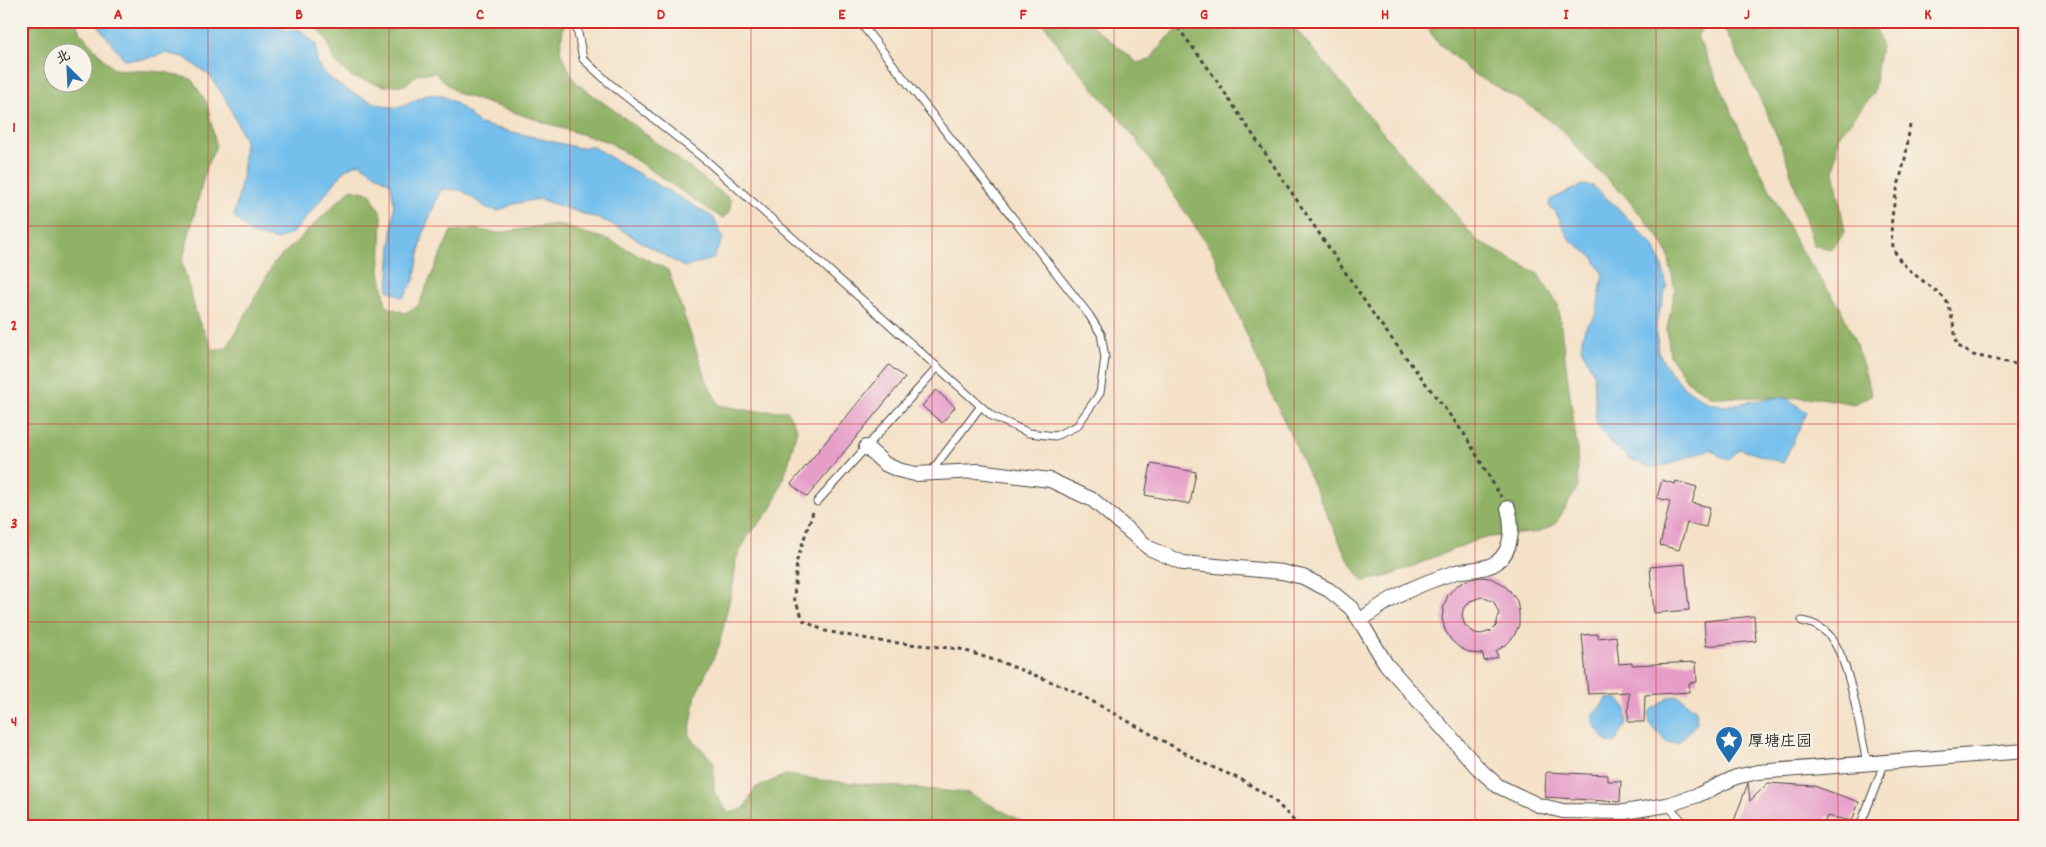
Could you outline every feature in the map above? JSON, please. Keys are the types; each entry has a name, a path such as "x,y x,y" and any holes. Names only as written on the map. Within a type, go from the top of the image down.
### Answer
{"street":[{"path":"866,447 886,464 898,470 915,474 978,471 1050,480 1092,500 1149,548 1182,562 1282,572 1303,577 1330,590 1351,608 1386,664 1478,768 1498,786 1538,805 1563,811 1624,812 1667,805 1698,795 1736,777 1758,772 2025,751"},
{"path":"1360,620 1412,587 1465,570 1492,565 1498,561 1508,548 1510,538 1511,527 1508,508"}],"lane":[{"path":"578,21 576,28 583,58 602,77 708,162 992,416 1029,433 1055,436 1077,426 1100,393 1105,358 1101,334 1089,315 859,21"},
{"path":"817,502 938,367"},
{"path":"930,473 981,406"},
{"path":"1802,621 1814,624 1828,634 1842,656 1867,763"},
{"path":"1860,826 1885,762"},
{"path":"1667,805 1687,826"}],"path":[{"path":"1173,21 1208,68 1376,318 1465,435 1508,508"},
{"path":"1910,125 1905,162 1894,200 1892,236 1895,253 1910,273 1948,303 1958,346 1973,355 2025,366"},
{"path":"817,502 797,560 794,598 804,621 826,632 878,642 960,649 1006,664 1070,689 1203,763 1250,785 1273,799 1299,826"}],"green space":[{"path":"21,21 75,21 80,32 89,42 42,42 42,92 92,92 92,45 113,69 164,72 191,79 207,103 216,146 206,168 182,263 198,320 214,350 227,348 274,263 351,189 370,193 382,216 380,270 386,306 405,313 418,306 451,231 471,229 499,233 555,224 609,240 668,270 708,384 719,405 751,411 787,411 797,429 788,465 772,508 748,536 736,559 734,580 719,646 696,694 689,736 714,762 714,792 728,813 744,809 755,788 786,775 820,780 968,793 1031,826 21,826"},
{"path":"311,21 564,21 560,51 575,82 731,200 729,213 722,218 609,142 457,93 435,73 418,74 405,85 384,86 352,77 334,61 326,39"},
{"path":"1042,21 1087,21 1137,63 1150,60 1164,41 1189,21 1289,21 1411,166 1443,199 1476,240 1538,274 1558,305 1577,447 1578,487 1556,523 1540,532 1481,538 1389,576 1363,581 1347,558 1269,388 1213,253 1130,131 1066,56"},
{"path":"1424,21 1709,21 1697,36 1739,128 1798,246 1840,307 1856,344 1872,395 1854,404 1821,398 1712,397 1687,381 1670,356 1667,329 1675,291 1668,254 1658,236 1625,196 1592,165 1560,128 1526,103 1472,73 1435,40"},
{"path":"1712,21 1874,21 1881,46 1873,94 1838,137 1834,171 1845,232 1832,249 1814,246 1786,158 1769,117 1722,24"}],"water":[{"path":"98,21 275,21 285,30 300,30 316,44 318,64 324,73 343,88 355,94 390,107 399,107 424,96 442,96 457,104 479,124 579,148 591,146 713,217 723,238 713,259 684,267 608,222 539,199 513,204 499,211 487,208 461,190 441,189 423,233 414,281 403,298 388,290 394,206 391,184 359,163 346,169 294,232 277,240 251,234 234,216 242,179 245,141 227,101 210,76 184,57 165,53 145,59 125,60 99,27"},
{"path":"1582,185 1593,186 1618,208 1654,247 1667,285 1656,323 1658,352 1668,369 1683,386 1704,401 1724,406 1779,397 1788,399 1807,412 1783,463 1740,449 1729,459 1720,456 1710,449 1667,465 1649,467 1628,458 1609,441 1596,422 1594,374 1582,349 1585,328 1596,315 1603,275 1594,258 1569,239 1556,212 1549,206 1550,200"},
{"path":"1678,696 1696,710 1697,723 1678,743 1667,743 1650,724 1649,712 1669,697"},
{"path":"1608,698 1618,699 1626,708 1626,723 1615,743 1608,743 1593,724 1593,715"}],"building":[{"path":"889,365 905,378 807,497 791,484"},
{"path":"936,390 955,407 942,423 922,406"},
{"path":"1151,464 1196,472 1190,504 1145,495"},
{"path":"1662,480 1675,484 1676,481 1697,487 1692,503 1710,507 1706,527 1687,523 1679,550 1660,545 1670,501 1657,498"},
{"path":"1685,564 1689,610 1654,613 1650,567"},
{"path":"1480,577 1490,578 1501,583 1517,601 1519,625 1514,636 1506,645 1496,651 1498,657 1484,661 1483,654 1471,653 1460,648 1451,640 1445,630 1442,618 1448,595 1456,586 1467,580","holes":["1482,597 1494,602 1499,614 1496,626 1491,631 1481,634 1475,633 1465,626 1462,616 1463,610 1470,601"]},
{"path":"1754,616 1756,641 1706,646 1704,621"},
{"path":"1598,634 1598,638 1616,636 1619,664 1696,662 1697,682 1689,683 1689,692 1645,695 1644,722 1628,722 1629,692 1588,694 1582,635"},
{"path":"1546,772 1608,775 1608,781 1621,781 1620,802 1545,797"},
{"path":"1748,783 1750,801 1768,783 1814,786 1859,802 1852,821 1827,816 1823,826 1732,826"}],"place":[{"name":"厚塘庄园","path":"1729,764"}]}
